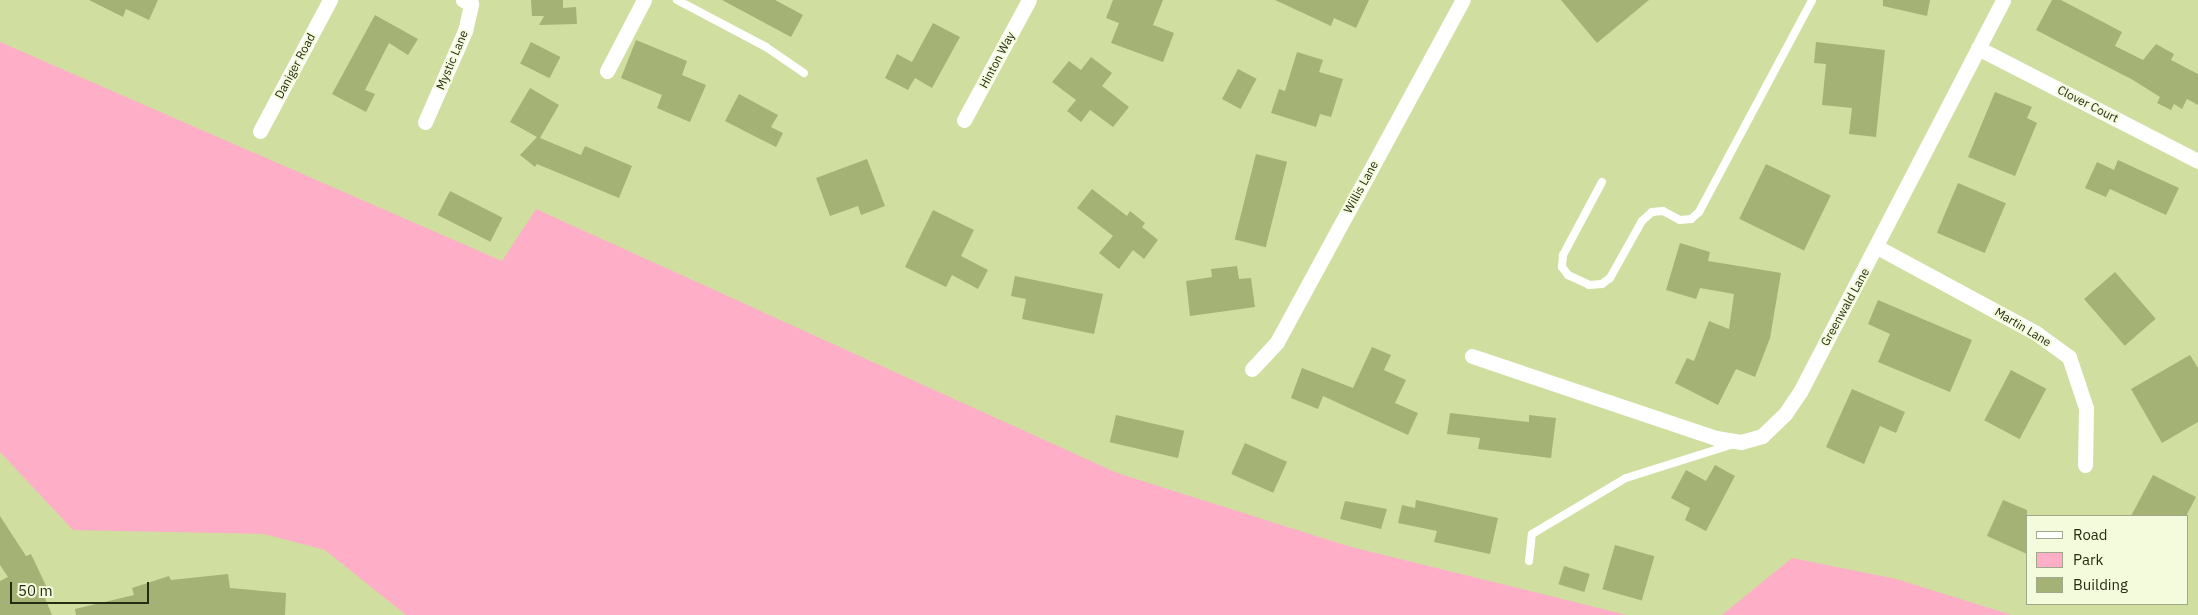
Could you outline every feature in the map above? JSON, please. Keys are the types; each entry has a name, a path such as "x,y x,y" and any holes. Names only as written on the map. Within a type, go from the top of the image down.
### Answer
{"street":[{"name":"Daniger Road","path":"260,131 330,0"},
{"name":"Mystic Lane","path":"425,122 465,31 471,4 464,0"},
{"path":"607,71 644,0"},
{"name":"Hinton Way","path":"964,120 1029,0"},
{"name":"Willis Lane","path":"1252,369 1276,342 1463,0"},
{"name":"Greenwald Lane","path":"1472,356 1716,438 1741,442 1762,436 1790,406 1877,247 2003,0"},
{"name":"Clover Court","path":"1978,48 2198,161"},
{"name":"Martin Lane","path":"1877,247 2036,333 2069,357 2086,408 2085,465"}],"lane":[{"path":"677,0 766,47 804,73"},
{"path":"1602,182 1563,256 1562,267 1568,275 1589,285 1602,284 1610,278 1642,221 1652,212 1663,211 1680,220 1691,219 1699,212 1812,0"},
{"path":"1529,561 1532,534 1626,478 1741,442"}],"green space":[{"path":"0,42 502,261 536,209 1117,473 1351,547 1627,615 406,615 325,550 264,534 73,530 0,452"},
{"path":"1792,558 1896,579 2012,615 1722,615"}],"building":[{"path":"89,0 158,0 149,20 126,9 123,17"},
{"path":"531,0 563,0 563,8 576,7 577,24 539,25 544,16 532,16"},
{"path":"722,0 775,0 803,15 791,37"},
{"path":"1113,0 1163,0 1153,25 1174,33 1163,62 1111,43 1119,23 1106,18"},
{"path":"1275,0 1369,0 1356,28 1334,18 1331,26"},
{"path":"1561,0 1649,0 1597,43"},
{"path":"1883,0 1930,0 1927,16 1883,6"},
{"path":"2052,0 2061,0 2122,32 2115,46 2143,60 2156,44 2174,54 2171,60 2198,74 2198,105 2187,99 2182,109 2174,104 2171,110 2157,103 2160,97 2133,80 2036,30"},
{"path":"375,15 418,39 408,55 389,43 365,90 375,94 366,112 332,94"},
{"path":"933,23 960,37 932,88 915,78 908,90 885,78 897,54 912,62"},
{"path":"636,40 687,61 682,75 706,85 690,122 657,108 662,95 621,78"},
{"path":"531,42 560,57 550,78 520,63"},
{"path":"1816,42 1885,50 1876,137 1849,134 1852,108 1822,105 1826,64 1814,63"},
{"path":"1297,52 1323,60 1319,72 1343,79 1331,117 1320,114 1316,127 1271,113 1279,89 1285,91"},
{"path":"1091,57 1112,73 1102,86 1129,107 1113,127 1090,110 1081,122 1067,111 1076,100 1052,82 1069,61 1081,70"},
{"path":"1238,69 1257,79 1241,109 1222,99"},
{"path":"530,88 559,105 540,138 581,155 585,146 632,166 619,198 537,164 535,167 520,155 537,137 510,122"},
{"path":"1995,92 2032,107 2027,118 2037,123 2015,176 1968,157"},
{"path":"739,94 778,115 771,127 783,133 776,147 725,121"},
{"path":"1256,154 1287,162 1266,247 1235,239"},
{"path":"867,159 885,206 861,215 858,206 830,216 816,178"},
{"path":"2118,160 2179,188 2166,215 2110,189 2106,197 2085,188 2097,162 2114,170"},
{"path":"1766,164 1831,196 1804,250 1739,219"},
{"path":"1958,183 2006,203 1985,253 1937,233"},
{"path":"1092,189 1127,216 1130,211 1145,223 1142,227 1158,240 1144,259 1133,250 1119,269 1099,253 1113,236 1077,208"},
{"path":"450,191 503,218 490,242 438,215"},
{"path":"933,210 974,230 961,256 988,270 978,289 952,275 946,287 905,267"},
{"path":"1680,243 1710,252 1708,261 1781,273 1770,338 1755,377 1736,369 1718,405 1675,383 1687,358 1694,361 1709,321 1729,329 1734,294 1700,288 1696,299 1666,290"},
{"path":"1237,266 1239,279 1251,278 1255,307 1190,316 1186,281 1212,277 1211,269"},
{"path":"2115,272 2156,319 2125,346 2084,299"},
{"path":"1015,276 1103,294 1094,334 1022,319 1026,299 1011,296"},
{"path":"1878,300 1972,340 1950,392 1878,362 1890,334 1868,324"},
{"path":"1372,347 1391,355 1384,370 1406,380 1395,403 1418,413 1408,435 1323,396 1318,409 1291,398 1302,368 1353,388"},
{"path":"2190,355 2198,368 2198,422 2162,443 2131,389"},
{"path":"2011,370 2046,389 2020,439 1984,420"},
{"path":"1852,389 1905,412 1896,433 1880,426 1864,464 1826,447"},
{"path":"1450,413 1529,422 1529,415 1556,418 1551,458 1478,449 1480,438 1447,434"},
{"path":"1116,415 1184,431 1178,458 1110,442"},
{"path":"1245,443 1287,462 1273,493 1231,474"},
{"path":"1715,465 1735,476 1706,531 1685,520 1690,508 1671,498 1686,470 1706,481"},
{"path":"2153,475 2196,497 2187,515 2132,515"},
{"path":"1416,500 1498,518 1490,554 1434,542 1437,531 1398,523 1402,505 1415,508"},
{"path":"2003,500 2027,510 2026,554 1987,536"},
{"path":"1345,501 1387,509 1381,529 1340,519"},
{"path":"0,516 26,556 31,554 47,588 42,591 52,615 0,615 0,581 8,577 0,565"},
{"path":"1615,545 1654,556 1642,601 1602,589"},
{"path":"1564,566 1590,574 1584,592 1558,584"},
{"path":"228,574 230,588 286,593 285,615 76,615 75,609 134,595 132,588 169,576 171,580"}]}
